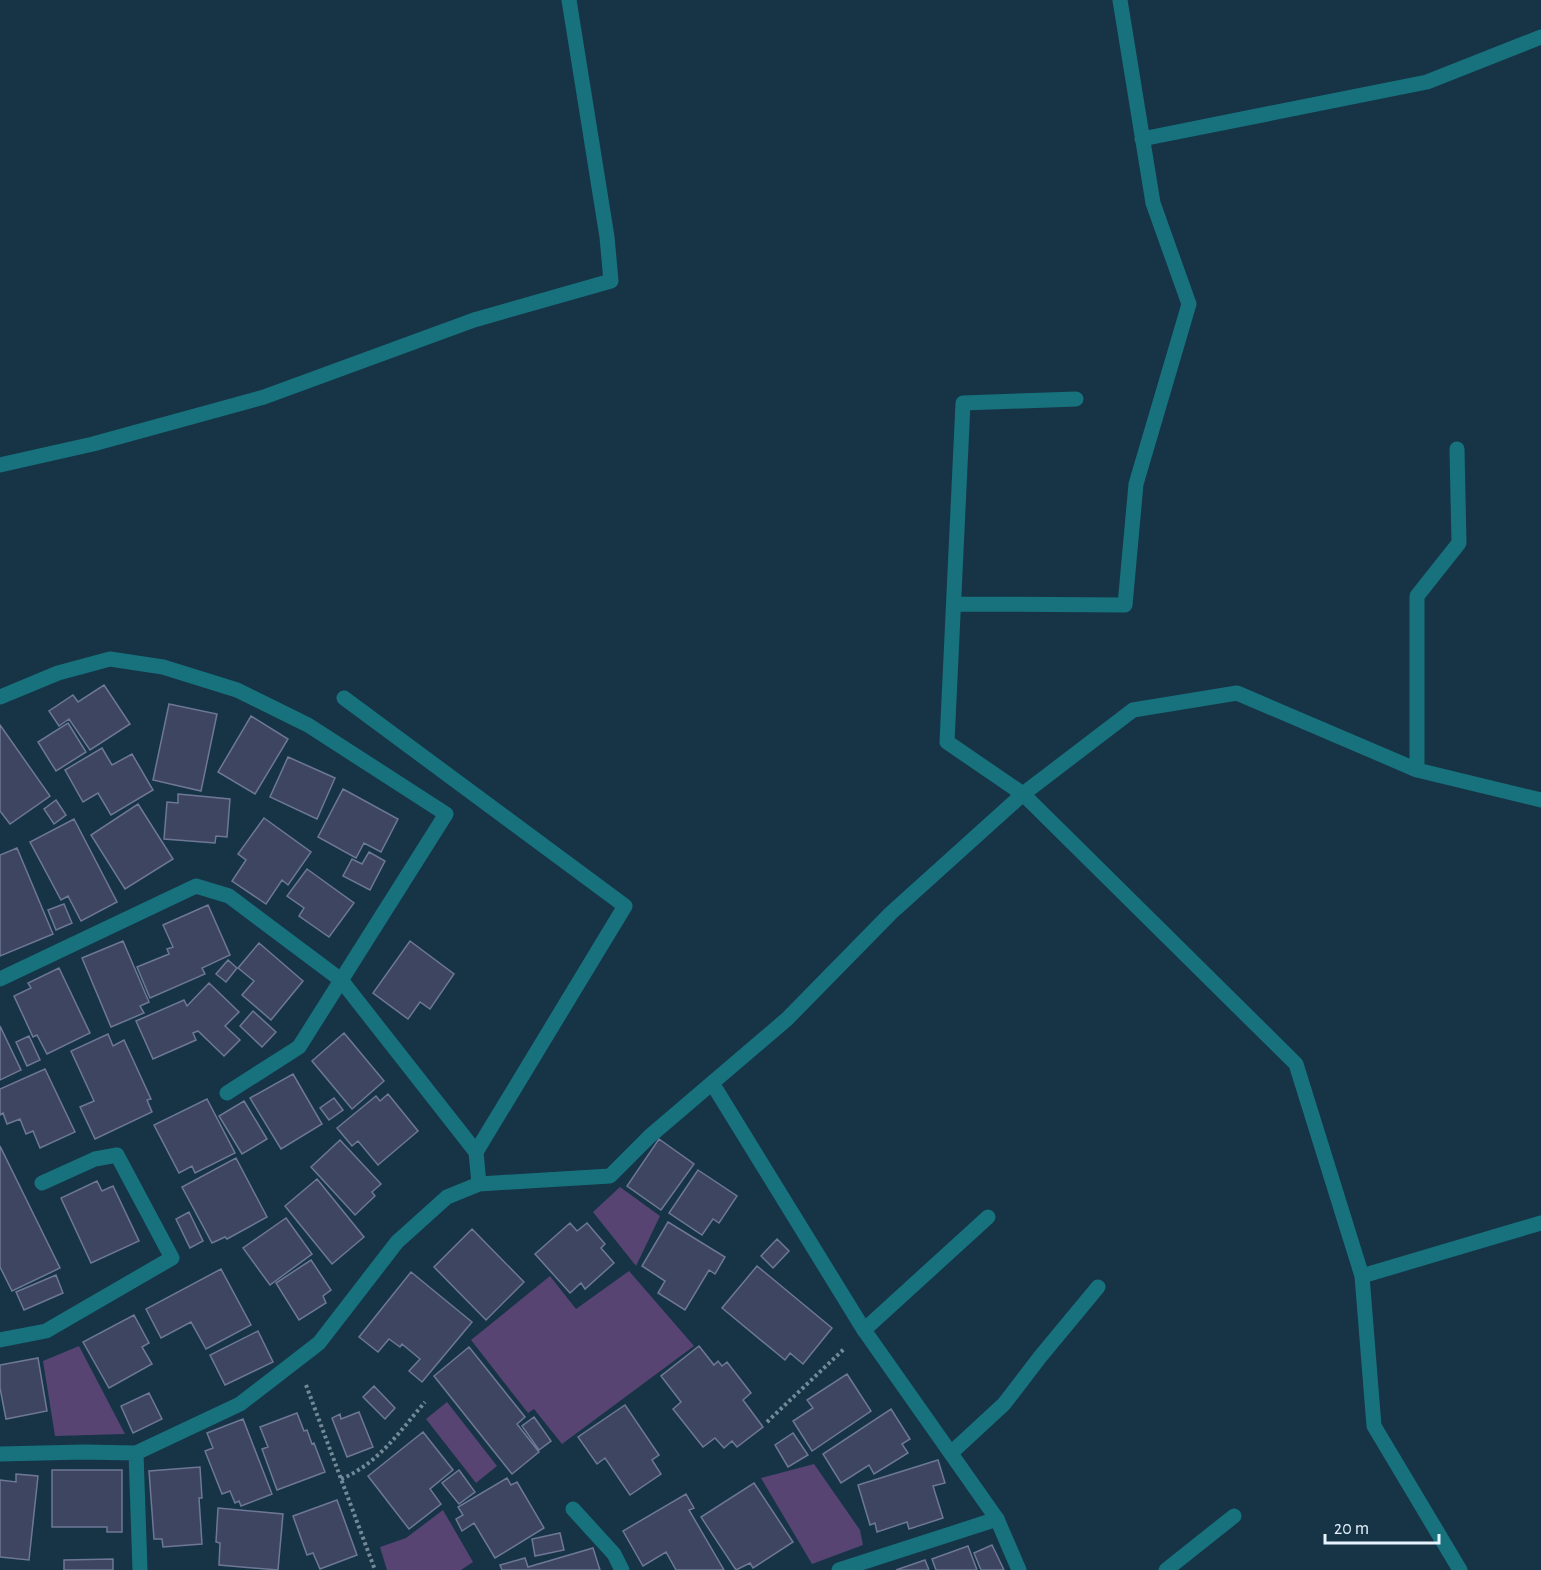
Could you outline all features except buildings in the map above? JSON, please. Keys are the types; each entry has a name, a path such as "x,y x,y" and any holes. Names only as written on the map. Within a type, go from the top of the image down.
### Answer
{"street":[{"path":"0,465 93,444 264,397 474,320 611,281 607,237 569,0"},
{"path":"954,604 1125,605 1136,484 1189,304 1153,203 1120,0"},
{"path":"1142,139 1427,82 1541,37"},
{"path":"1076,399 963,403 947,742 1023,794 1296,1064 1362,1276 1374,1426 1460,1570"},
{"path":"1417,770 1417,596 1459,543 1457,449"},
{"path":"0,697 58,673 110,659 163,667 237,690 308,725 446,814 299,1047 227,1093"},
{"path":"0,1454 136,1453 240,1404 319,1343 397,1242 447,1197 479,1184 610,1176 650,1136 787,1019 891,914 1023,794 1132,710 1238,693 1417,770 1541,800"},
{"path":"344,698 626,906 476,1152"},
{"path":"0,979 196,886 229,896 341,980 476,1152 479,1184"},
{"path":"712,1083 864,1330 997,1519 1019,1570"},
{"path":"0,1340 46,1331 172,1258 117,1155 95,1159 42,1183"},
{"path":"864,1330 988,1217"},
{"path":"1362,1276 1541,1223"},
{"path":"951,1453 1004,1404 1098,1287"},
{"path":"136,1453 140,1570"},
{"path":"573,1509 614,1554 622,1570"},
{"path":"1166,1570 1234,1516"},
{"path":"839,1570 997,1519"}],"path":[{"path":"767,1422 864,1330"},
{"path":"296,1360 375,1570"},
{"path":"341,1479 378,1456 425,1402"}],"shaded area":[{"path":"620,1187 660,1216 636,1266 593,1212"},
{"path":"629,1271 694,1346 562,1444 534,1409 528,1413 471,1340 550,1276 576,1309"},
{"path":"79,1346 125,1434 55,1436 43,1361"},
{"path":"447,1402 497,1466 476,1483 426,1419"},
{"path":"814,1464 860,1530 863,1545 812,1564 761,1478"},
{"path":"443,1510 473,1562 461,1570 387,1570 380,1547 406,1538"}]}
